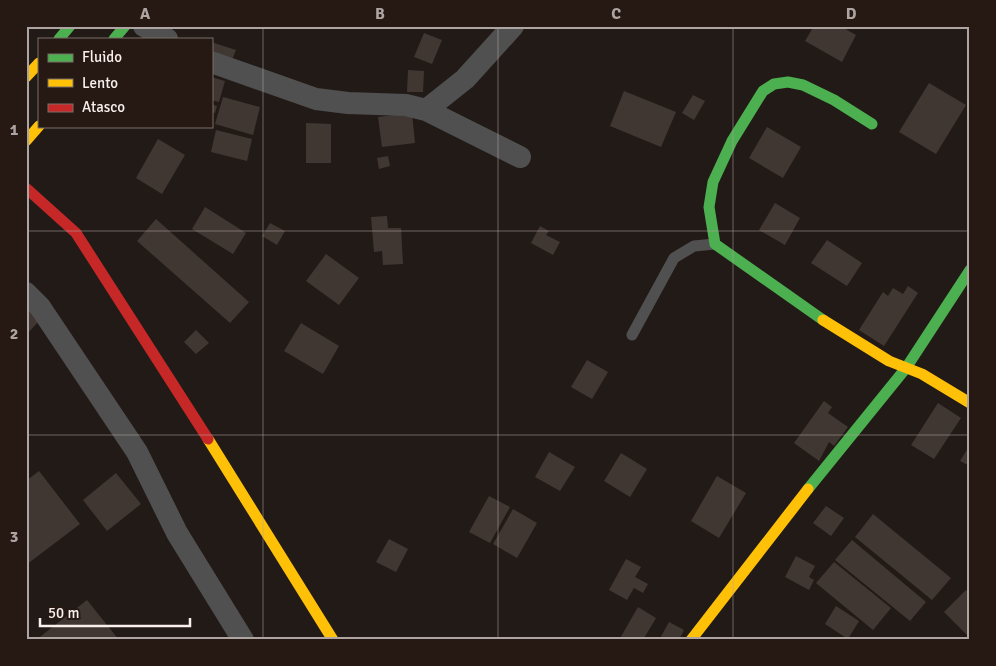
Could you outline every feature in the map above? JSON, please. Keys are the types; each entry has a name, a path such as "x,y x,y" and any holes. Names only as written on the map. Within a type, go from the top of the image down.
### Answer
{"main road":[{"path":"60,38 70,26"},
{"path":"115,38 125,26"},
{"path":"26,77 38,64"},
{"path":"872,124 818,90 787,82 770,84 763,91 718,169 710,194 710,223 715,244 814,314 870,350 922,374 970,403"},
{"path":"26,142 38,127"},
{"path":"26,188 76,233 157,356 333,640"},
{"path":"691,640 772,533 906,368 970,270"}],"street":[{"path":"144,26 165,38"},
{"path":"426,110 465,80 514,26"},
{"path":"212,62 316,100 406,105 426,110 520,157"},
{"path":"26,293 40,307 137,452 177,533 243,640"}],"lane":[{"path":"632,335 674,258 694,246 715,244"}],"building":[{"path":"814,26 840,26 856,35 842,62 805,41"},
{"path":"424,33 442,40 432,64 414,57"},
{"path":"212,42 236,50 232,60 212,53"},
{"path":"408,70 424,71 423,92 407,92"},
{"path":"212,77 225,81 219,102 212,100"},
{"path":"929,83 966,105 936,154 899,132"},
{"path":"624,91 676,112 661,147 610,126"},
{"path":"693,95 705,101 694,120 682,113"},
{"path":"223,97 260,107 253,135 215,124"},
{"path":"212,104 217,106 215,113 212,112"},
{"path":"412,113 415,143 382,147 378,117"},
{"path":"306,123 331,124 331,163 306,163"},
{"path":"767,127 801,147 783,178 749,158"},
{"path":"216,130 252,139 247,161 211,152"},
{"path":"158,139 185,155 162,194 136,178"},
{"path":"388,156 390,166 379,169 377,158"},
{"path":"775,203 800,218 785,245 759,230"},
{"path":"205,207 246,233 233,254 192,229"},
{"path":"387,216 388,228 401,228 403,264 383,265 382,251 374,252 371,217"},
{"path":"156,219 249,302 230,323 137,241"},
{"path":"270,223 285,231 277,245 262,236"},
{"path":"540,226 549,231 546,235 560,242 553,255 531,243"},
{"path":"827,240 862,263 847,286 811,263"},
{"path":"326,254 359,278 339,305 306,281"},
{"path":"908,286 918,293 884,346 859,330 883,292 888,296 893,288 903,294"},
{"path":"26,306 41,319 26,335"},
{"path":"301,323 339,346 323,374 284,351"},
{"path":"196,330 209,343 196,354 184,342"},
{"path":"587,360 608,372 592,399 571,387"},
{"path":"824,401 832,407 828,413 848,427 834,446 829,442 819,461 794,443"},
{"path":"938,403 961,418 934,459 911,445"},
{"path":"970,445 970,466 960,461"},
{"path":"549,452 575,467 560,491 535,477"},
{"path":"621,453 647,469 630,497 604,481"},
{"path":"39,471 80,524 26,565 26,481"},
{"path":"116,473 141,504 107,531 83,500"},
{"path":"717,476 746,493 719,538 691,521"},
{"path":"489,496 510,507 490,543 469,532"},
{"path":"826,506 844,518 831,536 813,523"},
{"path":"513,509 537,523 517,558 493,544"},
{"path":"873,514 951,578 932,600 855,537"},
{"path":"389,539 408,549 396,572 376,562"},
{"path":"852,540 926,602 910,621 835,560"},
{"path":"796,556 815,566 809,577 814,580 809,590 785,577"},
{"path":"626,559 641,567 635,577 648,584 643,593 634,588 627,600 609,590"},
{"path":"834,562 891,608 873,630 816,583"},
{"path":"966,590 970,594 969,637 944,612"},
{"path":"87,600 119,640 36,640"},
{"path":"836,606 859,621 848,639 825,624"},
{"path":"638,607 656,618 643,640 619,640"},
{"path":"669,622 684,630 679,640 659,640"}],"traffic: fast":[{"path":"60,38 70,26"},
{"path":"115,38 125,26"},
{"path":"823,320 715,244 709,207 713,182 732,141 763,91 774,84 788,82 803,85 834,100 872,124"},
{"path":"808,489 906,368 970,270"}],"traffic: slow":[{"path":"26,77 38,64"},
{"path":"26,141 38,127"},
{"path":"823,320 889,361 922,374 970,403"},
{"path":"208,439 333,640"},
{"path":"691,640 808,489"}],"traffic: jam":[{"path":"26,188 76,233 208,439"}]}
